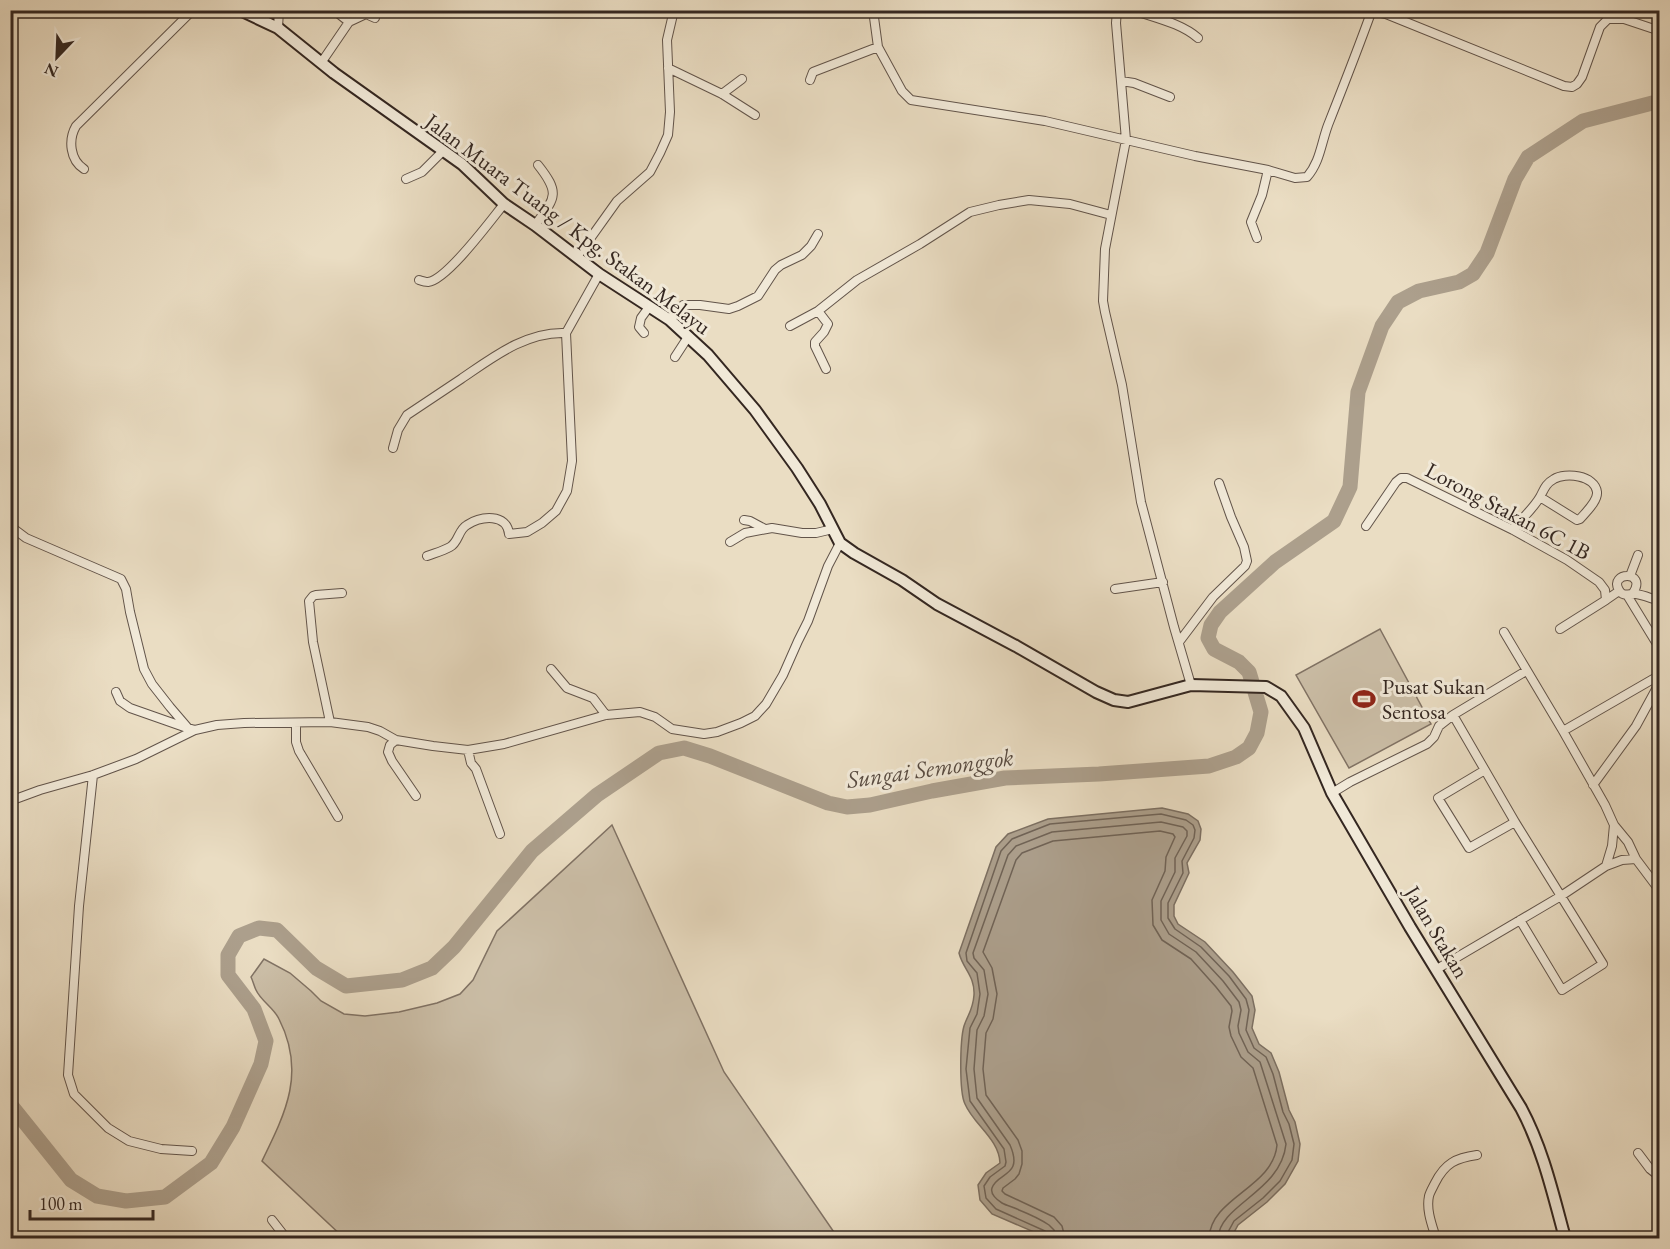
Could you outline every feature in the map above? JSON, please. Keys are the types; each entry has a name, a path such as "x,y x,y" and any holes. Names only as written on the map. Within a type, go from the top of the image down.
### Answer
{"main road":[{"name":"Jalan Muara Tuang / Kpg. Stakan Melayu","path":"240,10 278,28 321,63 462,164 504,204 599,274 670,320 708,355 755,410 797,468 820,504 840,543"},
{"path":"840,543 937,604 1114,700 1128,702 1191,684"},
{"name":"Jalan Stakan","path":"1191,684 1266,687 1281,696 1304,728 1332,793 1410,927 1521,1108 1545,1164 1565,1239"}],"street":[{"path":"84,169 78,165 74,157 70,139 76,126 193,10"},
{"path":"278,28 279,10"},
{"path":"334,10 349,22"},
{"path":"578,257 617,201 650,172 669,135 667,40 674,10"},
{"path":"873,10 878,47 902,91 911,100 1045,121 1295,178 1307,177 1316,167 1327,128 1372,11 1386,14 1564,86 1572,87 1582,77 1600,27 1608,19 1624,19 1659,31"},
{"path":"1117,10 1116,23 1126,140 1105,249 1104,312 1122,385 1141,502 1191,684"},
{"path":"1133,10 1182,27 1198,38"},
{"path":"321,63 349,22 366,14 375,18"},
{"path":"810,80 813,72 878,47"},
{"path":"668,68 722,94 755,115"},
{"path":"722,94 742,79"},
{"path":"1121,81 1130,82 1170,97"},
{"path":"405,178 422,172 442,151"},
{"path":"535,225 552,202 554,195 551,185 538,165"},
{"path":"1257,238 1251,222 1262,195 1268,170"},
{"path":"790,326 818,310 857,280 970,212 1029,200 1070,204 1111,215"},
{"path":"419,280 428,282 436,279 458,261 504,204"},
{"path":"670,320 683,304 729,309 758,296 775,270 801,255 811,246 818,234"},
{"path":"427,556 450,547 457,541 465,525 474,521 494,518 502,520 509,534 517,534 527,532 556,511 567,492 572,460 566,333 599,274"},
{"path":"644,333 639,327 639,322 649,307"},
{"path":"818,310 828,324 815,342 826,369"},
{"path":"393,448 398,430 407,416 487,361 528,339 554,333 566,333"},
{"path":"675,357 688,337"},
{"path":"1513,530 1540,497 1546,485 1556,478 1568,475 1581,477 1594,484 1597,492 1596,499 1580,519 1576,520 1540,497"},
{"name":"Lorong Stakan 6C 1B","path":"1366,526 1396,482 1401,478 1407,478 1513,530 1567,560 1599,582 1605,590 1606,600"},
{"path":"1179,642 1213,597 1245,566 1247,561 1219,483"},
{"path":"744,520 765,529"},
{"path":"10,526 26,538 121,579 126,589 144,669 152,684 192,729"},
{"path":"730,542 745,533 772,528 802,534 833,529"},
{"path":"10,801 136,759 192,729 217,725 330,722 380,731 396,741 468,750 504,744 606,715 640,712 655,717 672,729 704,734 717,732 755,716 766,704 783,675 808,621 828,566 840,543"},
{"path":"1630,576 1638,555"},
{"path":"1630,594 1636,588 1637,583 1630,576 1624,576 1619,579 1617,585 1622,594 1659,601"},
{"path":"1115,589 1163,582"},
{"path":"1560,629 1619,591"},
{"path":"330,722 313,642 309,601 316,595 342,593"},
{"path":"1630,594 1659,649"},
{"path":"1503,632 1563,731 1614,825 1628,842 1636,859 1659,891"},
{"path":"551,669 567,688 593,698 606,715"},
{"path":"1332,793 1427,744 1434,737 1439,726 1526,671"},
{"path":"1563,731 1659,675"},
{"path":"1593,785 1636,726 1659,682"},
{"path":"116,692 120,701 130,708 192,729"},
{"path":"1453,716 1515,822 1603,964 1562,990 1520,920"},
{"path":"296,723 296,742 299,751 338,817"},
{"path":"396,741 390,745 388,752 416,796"},
{"path":"468,750 471,763 476,769 500,834"},
{"path":"1485,770 1438,798 1469,848 1515,822"},
{"path":"93,775 79,906 68,1076 74,1094 108,1128 129,1140 162,1149 192,1151"},
{"path":"1606,866 1612,846 1614,825"},
{"path":"1437,969 1561,896 1606,866 1622,860 1636,859"},
{"path":"1638,1153 1659,1177"},
{"path":"1436,1239 1429,1208 1429,1196 1434,1184 1449,1164 1461,1157 1477,1155"},
{"path":"272,1220 286,1239"}],"shaded area":[{"name":"Pusat Sukan Sentosa","path":"1380,629 1431,724 1349,768 1296,675"},
{"path":"612,825 724,1072 838,1238 344,1238 262,1161 279,1126 290,1092 291,1057 287,1038 279,1019 258,994 251,977 264,959 290,973 321,1001 344,1014 365,1016 399,1012 437,1003 460,994 473,980 497,931"}],"water":[{"path":"1162,808 1188,814 1198,821 1201,829 1200,840 1187,863 1189,873 1174,905 1174,916 1178,924 1205,942 1252,996 1255,1010 1252,1028 1259,1044 1271,1053 1279,1072 1300,1144 1298,1161 1285,1184 1238,1225 1231,1238 1048,1238 992,1214 980,1200 978,1185 986,1173 1000,1163 999,1154 991,1139 969,1112 963,1098 962,1042 974,988 959,953 996,847 1008,834 1048,819"}],"waterway":[{"name":"Sungai Semonggok","path":"10,1104 71,1180 97,1196 126,1201 165,1197 211,1163 233,1127 261,1064 266,1041 254,1009 228,975 228,955 239,936 259,928 277,930 316,968 346,986 402,980 432,968 454,947 532,851 597,795 659,753 684,748 710,756 828,803 847,807 870,805 1005,778 1209,766 1236,757 1249,748 1257,733 1261,712 1249,672 1239,662 1214,649 1208,638 1211,625 1220,612 1275,562 1334,521 1350,487 1358,392 1382,326 1398,302 1419,291 1459,282 1473,274 1487,253 1515,179 1528,157 1583,121 1660,101"}],"place":[{"name":"Pusat Sukan Sentosa","path":"1364,699"}]}
